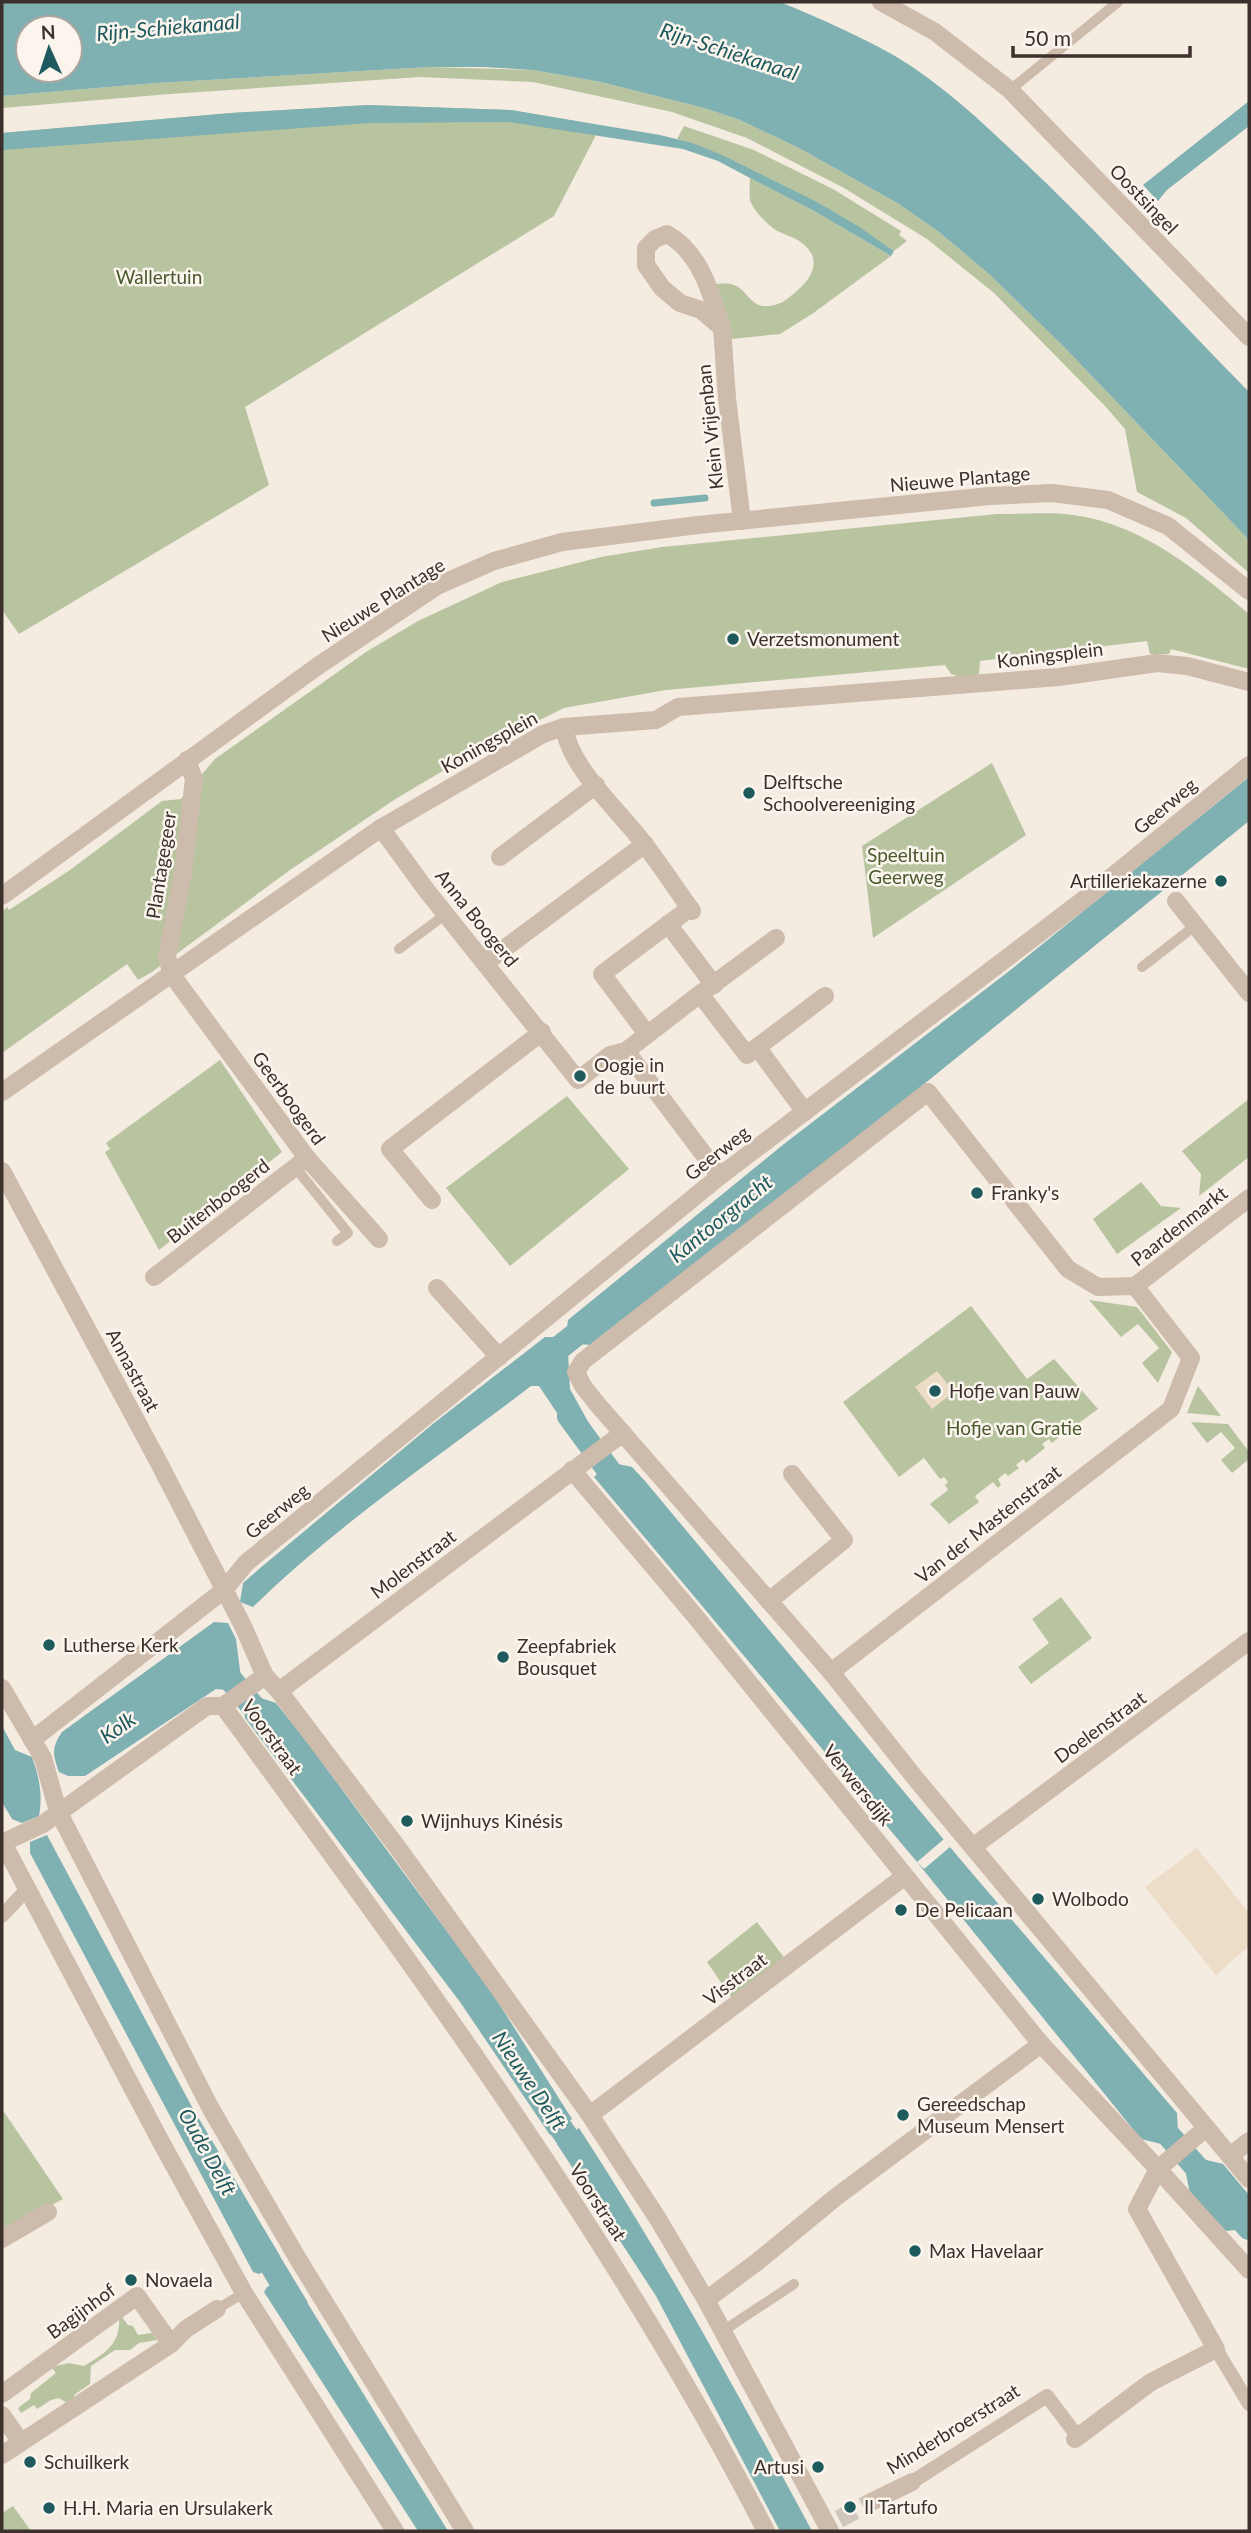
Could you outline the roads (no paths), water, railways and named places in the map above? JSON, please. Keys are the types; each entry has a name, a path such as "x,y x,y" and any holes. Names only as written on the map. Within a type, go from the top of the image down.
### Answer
{"street":[{"name":"Oostsingel","path":"881,2 935,32 1010,90 1249,337"},
{"name":"Klein Vrijenban","path":"722,328 702,310 680,303 662,288 646,265 646,248 655,239 667,234 680,242 706,277 722,328 727,398 742,522"},
{"name":"Nieuwe Plantage","path":"2,896 315,668 437,586 494,561 562,542 1002,495 1052,493 1108,500 1168,526 1249,591"},
{"name":"Koningsplein","path":"2,1092 381,828 543,734 564,727 656,720 678,708 1059,677 1157,663 1187,666 1249,682"},
{"path":"564,727 565,737 577,760 645,844 691,909 602,974 647,1034"},
{"name":"Plantagegeer","path":"172,975 167,957 183,873 194,779 187,761"},
{"name":"Geerweg","path":"224,1590 246,1563 720,1176 1098,888 1249,765"},
{"path":"500,857 596,785"},
{"name":"Anna Boogerd","path":"381,828 578,1080 610,1055 626,1051 776,937"},
{"path":"485,963 645,844"},
{"path":"1176,901 1249,993"},
{"path":"668,924 747,1055 825,996"},
{"name":"Geerboogerd","path":"172,975 301,1162 379,1240"},
{"path":"432,1199 390,1149 542,1032"},
{"path":"757,1047 805,1112"},
{"path":"626,1051 720,1176"},
{"name":"Paardenmarkt","path":"623,1433 598,1405 578,1376 576,1372 583,1361 928,1092 1068,1269 1098,1287 1135,1286 1249,1198"},
{"name":"Buitenboogerd","path":"154,1276 301,1162"},
{"name":"Annastraat","path":"2,1171 224,1590"},
{"name":"Paardenmarkt","path":"1135,1286 1191,1358 1171,1409"},
{"path":"437,1288 499,1357"},
{"name":"Van der Mastenstraat","path":"831,1672 1171,1409"},
{"path":"578,1466 623,1433 831,1672 916,1779 974,1846 1201,2133 1230,2156 1249,2179"},
{"name":"Molenstraat","path":"279,1691 578,1466"},
{"name":"Verwersdijk","path":"578,1466 695,1616 1041,2044 1164,2164 1244,2248 1249,2270"},
{"path":"769,1601 844,1540 792,1474"},
{"path":"32,1740 224,1590 265,1676 279,1691"},
{"name":"Doelenstraat","path":"974,1846 1249,1641"},
{"path":"265,1676 229,1703 206,1706 43,1824 2,1842 244,2292 395,2531"},
{"path":"2,1688 43,1758 58,1811 211,2109 298,2259 465,2531"},
{"name":"Voorstraat","path":"279,1691 398,1848 590,2115 658,2219 706,2300 832,2525"},
{"name":"Voorstraat","path":"229,1703 553,2171 661,2340 766,2531"},
{"name":"Visstraat","path":"590,2115 905,1876"},
{"path":"2,1916 28,1888"},
{"path":"706,2300 757,2262 835,2197 1041,2044"},
{"path":"1201,2133 1164,2164 1137,2209 1249,2404"},
{"path":"1230,2156 1249,2141"},
{"path":"2,2239 48,2212"},
{"name":"Bagijnhof","path":"2,2394 137,2296 172,2344"},
{"path":"2,2455 172,2344 186,2329 217,2309"},
{"name":"Minderbroerstraat","path":"871,2502 912,2482 1047,2396 1076,2438 1151,2382 1216,2349"},
{"path":"2,2415 20,2441"}],"lane":[{"path":"1010,90 1118,2"},
{"path":"399,949 446,914"},
{"path":"1142,967 1196,925"},
{"path":"301,1162 348,1233 337,1241"},
{"path":"723,2331 794,2284"},
{"path":"217,2309 244,2292"}],"water":[{"name":"Rijn-Schiekanaal","path":"2,2 780,2 895,56 962,105 1080,217 1249,392 1249,540 1064,347 989,274 939,232 899,204 799,148 740,120 601,82 533,70 430,67 156,83 2,96"},
{"path":"1249,101 1249,126 1167,190 1158,201 1143,185"},
{"path":"368,105 511,110 660,135 692,143 815,201 894,251 891,256 814,211 718,161 683,149 509,122 370,123 2,150 2,133 231,113"},
{"path":"1249,777 1249,821 913,1093 590,1345 579,1344 567,1328 568,1320 784,1144 1008,972"},
{"path":"545,1337 555,1337 568,1353 570,1389 591,1427 592,1441 581,1449 539,1386 531,1386 354,1519 253,1607 240,1602 243,1583 259,1569 434,1423"},
{"path":"609,1462 632,1467 645,1481 960,1859 1177,2113 1178,2134 1165,2145 1141,2139 917,1862 594,1477"},
{"name":"Kolk","path":"214,1622 228,1623 236,1639 241,1678 227,1690 216,1689 85,1776 68,1776 59,1772 54,1752 62,1732"},
{"path":"258,1697 276,1703 304,1738 491,1991 572,2119 550,2135 460,2002 245,1718 244,1709"},
{"path":"2,1726 15,1750 32,1757 38,1778 41,1801 39,1816 22,1823 12,1819 2,1802"},
{"path":"47,1835 192,2107 280,2256 278,2263 259,2274 253,2272 30,1853 30,1842"},
{"path":"579,2128 671,2277 812,2531 780,2531 656,2296 557,2144"},
{"path":"1198,2158 1223,2164 1249,2195 1249,2224 1243,2229 1226,2231 1190,2194 1185,2169"},
{"path":"286,2276 292,2278 448,2531 418,2531 264,2292 267,2287"}],"waterway":[{"path":"654,503 705,498"},
{"name":"Kantoorgracht","path":"536,1366 598,1317"},
{"path":"569,1416 624,1491"},
{"name":"Nieuwe Delft","path":"214,1660 272,1729"},
{"name":"Nieuwe Delft","path":"542,2101 585,2163"},
{"path":"1151,2115 1249,2228"},
{"name":"Oude Delft","path":"255,2238 296,2306"}],"tunnel":[{"path":"839,2519 871,2502"}],"place":[{"name":"Verzetsmonument","path":"733,639"},
{"name":"Delftsche Schoolvereeniging","path":"749,793"},
{"name":"Artilleriekazerne","path":"1221,881"},
{"name":"Oogje in de buurt","path":"580,1076"},
{"name":"Franky's","path":"977,1193"},
{"name":"Hofje van Pauw","path":"935,1391"},
{"name":"Lutherse Kerk","path":"49,1645"},
{"name":"Zeepfabriek Bousquet","path":"503,1657"},
{"name":"Wijnhuys Kinésis","path":"407,1821"},
{"name":"Wolbodo","path":"1038,1899"},
{"name":"De Pelicaan","path":"901,1910"},
{"name":"Gereedschap Museum Mensert","path":"903,2115"},
{"name":"Max Havelaar","path":"915,2251"},
{"name":"Novaela","path":"131,2280"},
{"name":"Schuilkerk","path":"30,2462"},
{"name":"Artusi","path":"818,2467"},
{"name":"Il Tartufo","path":"850,2507"},
{"name":"H.H. Maria en Ursulakerk","path":"49,2508"}],"park label":[{"name":"Wallertuin","path":"159,277"},
{"name":"Speeltuin Geerweg","path":"906,866"},
{"name":"Hofje van Gratie","path":"1014,1428"}]}
